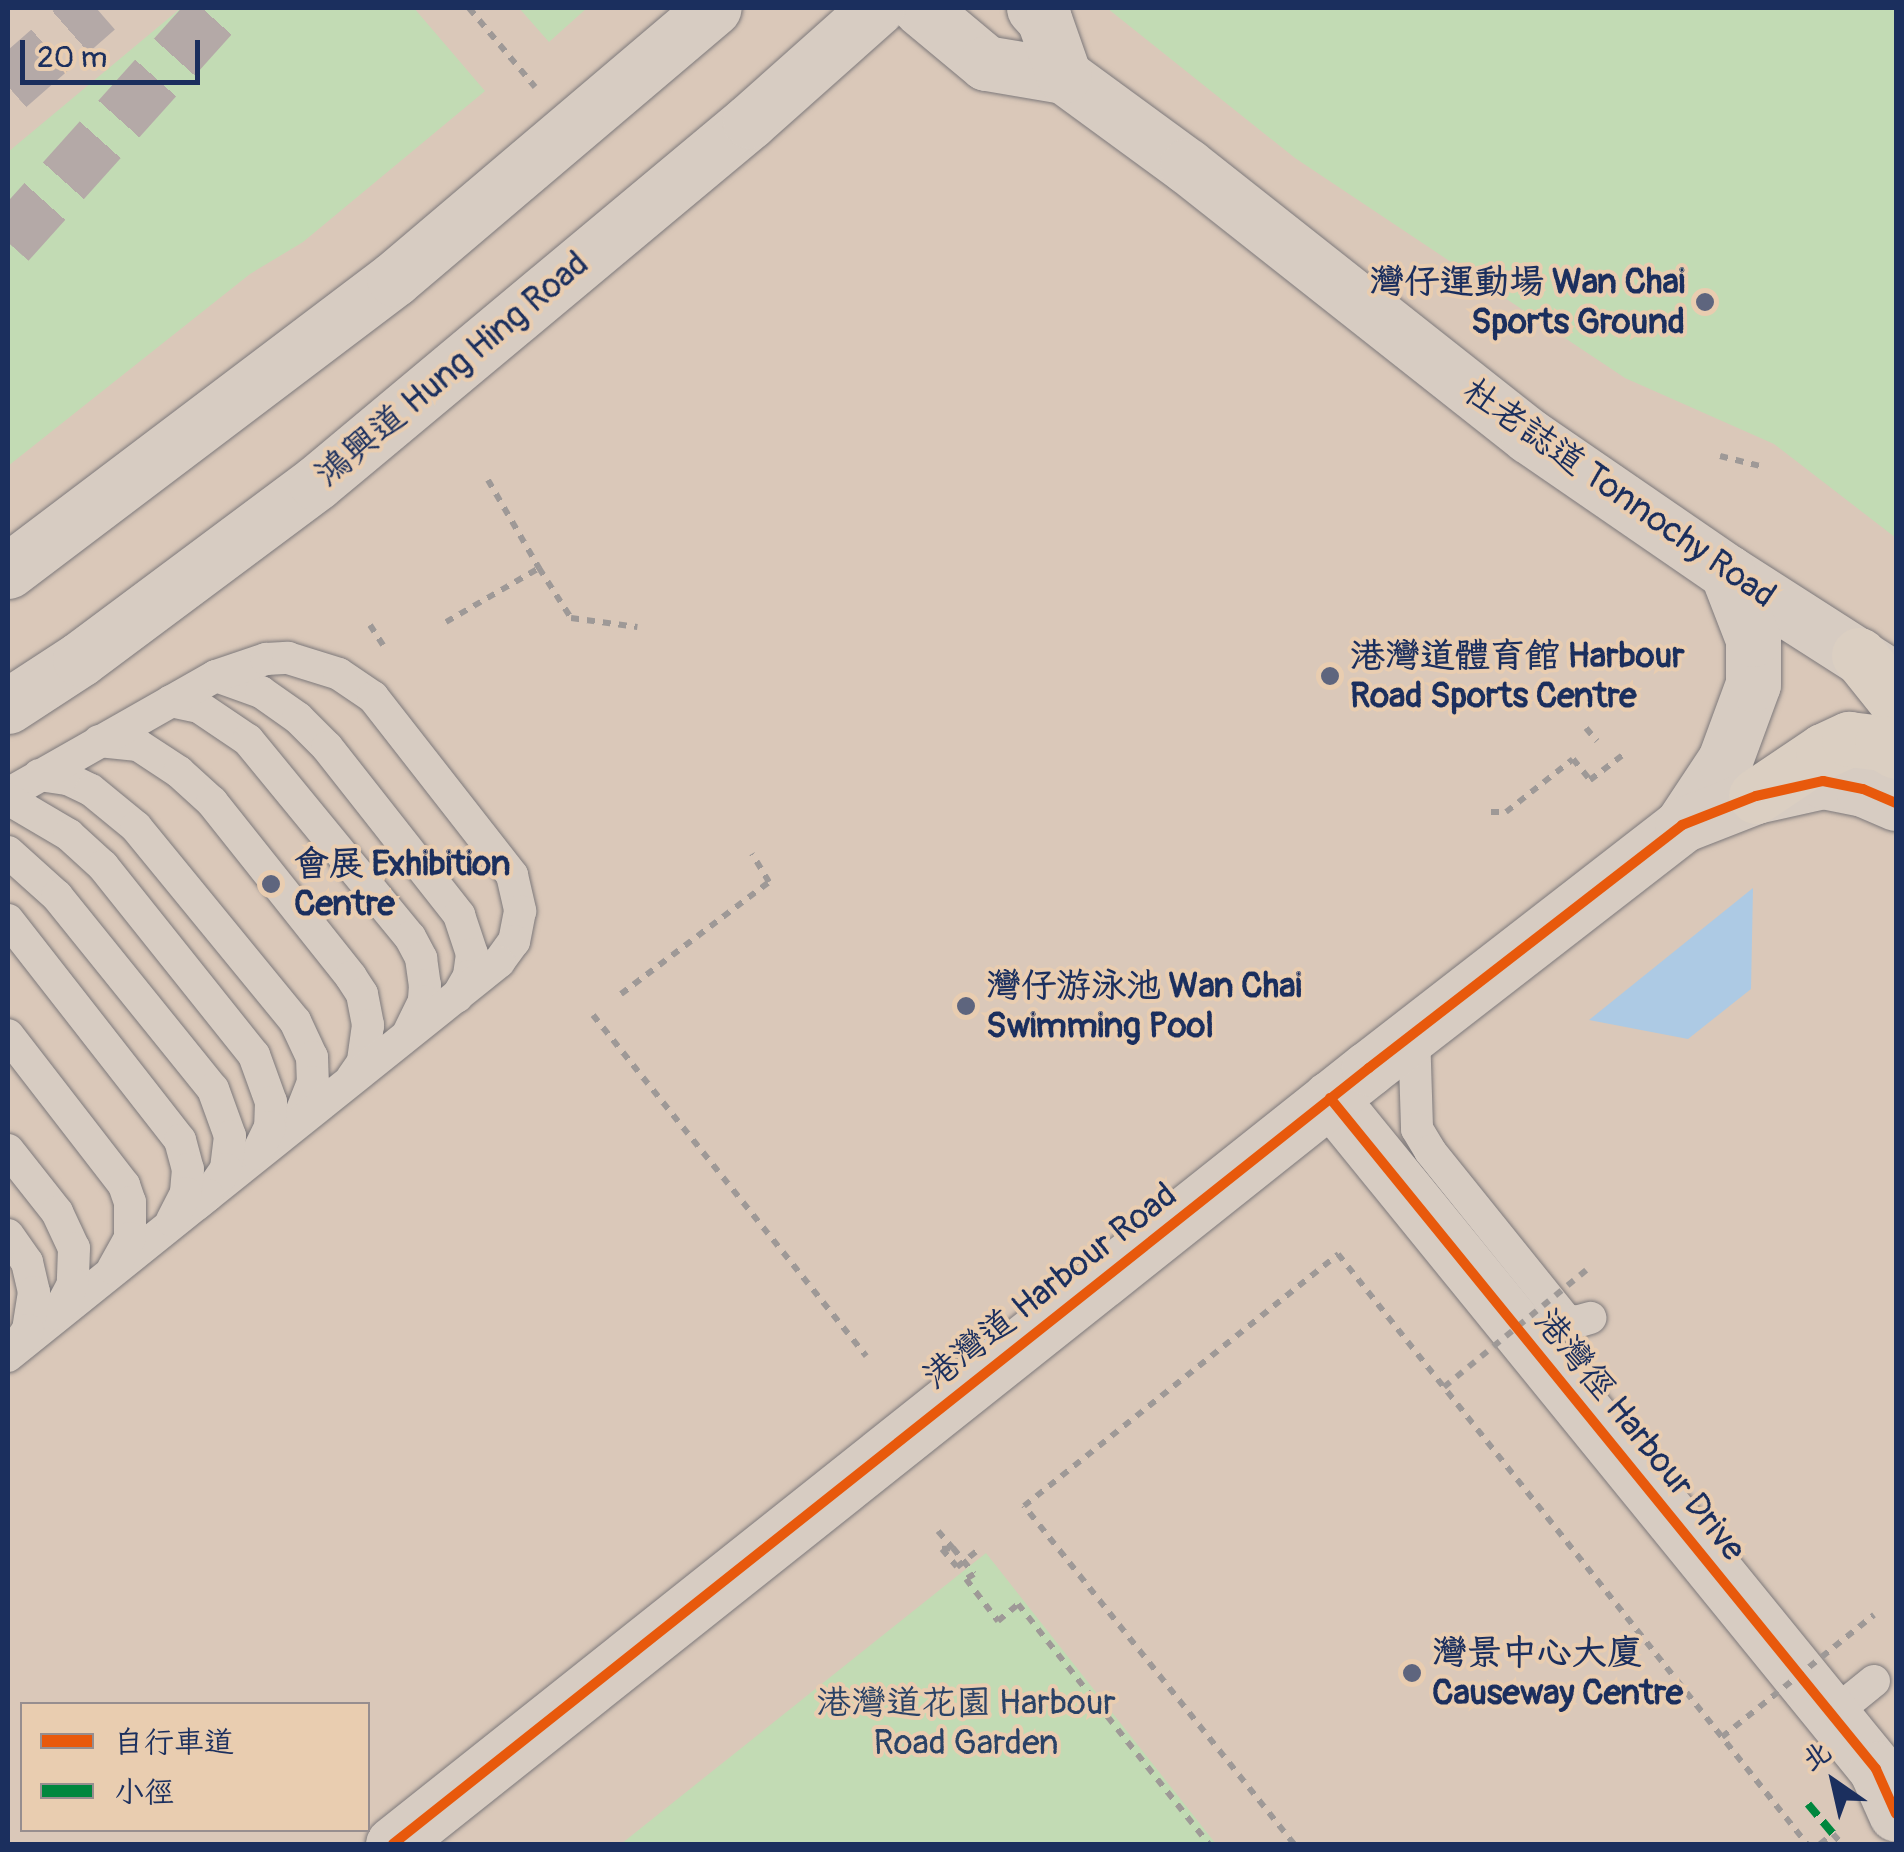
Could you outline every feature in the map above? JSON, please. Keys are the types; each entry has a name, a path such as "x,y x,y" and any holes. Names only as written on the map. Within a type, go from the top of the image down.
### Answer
{"highway":[{"path":"1878,668 1896,700"},
{"path":"1756,796 1823,750 1848,739 1882,743 1896,751"}],"main road":[{"path":"8,571 394,279 714,8"},
{"name":"鴻興道 Hung Hing Road","path":"8,706 94,649 316,483 750,120 877,8"},
{"name":"杜老誌道 Tonnochy Road","path":"920,8 986,63 1064,76 1200,176 1528,436 1727,572 1878,668"},
{"path":"1034,8 1044,19 1064,76"},
{"name":"港灣道 Harbour Road","path":"1682,825 1725,760 1753,684 1753,639 1727,572"},
{"path":"1756,796 1823,782 1863,789 1896,802"},
{"name":"港灣道 Harbour Road","path":"393,1844 1330,1098 1682,825 1756,796"},
{"name":"港灣徑 Harbour Drive","path":"1330,1098 1876,1769 1896,1814"}],"lane":[{"path":"8,1356 456,998 507,953 518,929 518,893 502,857 389,714 355,683 323,667 288,658 254,662 216,676 39,774 8,796 69,835 103,866 254,1055 270,1091 270,1127 262,1147 239,1171"},
{"path":"216,676 261,692 298,718 327,747 459,914 472,954 469,976 456,998"},
{"path":"170,701 199,707 248,740 410,938 421,958 425,986 419,1015 404,1039"},
{"path":"99,741 138,745 179,772 212,802 351,978 368,1013 368,1038 357,1074 336,1093"},
{"path":"39,774 56,775 90,790 136,826 295,1022 312,1057 314,1082 301,1117 281,1138"},
{"path":"8,852 57,896 213,1089 228,1125 230,1149 222,1176 197,1204"},
{"path":"8,920 180,1140 188,1170 186,1194 174,1218 155,1238"},
{"path":"1414,1032 1418,1128 1430,1151 1565,1319 1588,1320 1541,1356"},
{"path":"8,1034 124,1185 130,1202 130,1238 120,1262 100,1283"},
{"path":"8,1150 57,1212 74,1248 70,1296 43,1328"},
{"path":"8,1234 26,1262 34,1305 28,1330 8,1356"},
{"path":"1832,1714 1874,1681"}],"path":[{"path":"469,8 540,93"},
{"path":"1720,456 1764,467"},
{"path":"488,480 571,618 637,627"},
{"path":"446,622 539,568"},
{"path":"1586,728 1597,741"},
{"path":"1492,812 1506,812 1573,759 1590,780 1624,754"},
{"path":"621,994 769,882 752,854"},
{"path":"593,1015 866,1356"},
{"path":"1294,1844 1024,1506 1338,1254 1807,1844"},
{"path":"1444,1387 1589,1268"},
{"path":"938,1531 974,1574 966,1580 998,1621 1018,1604 1209,1844"},
{"path":"953,1548 942,1549 957,1567 977,1550"},
{"path":"1722,1737 1874,1615"},
{"path":"1820,1844 1833,1834 1842,1844"}],"green space":[{"path":"181,8 414,8 485,91 303,242 250,274 8,466 8,152"},
{"path":"519,8 587,8 549,42"},
{"name":"灣仔運動場 Wan Chai Sports Ground","path":"1107,8 1896,8 1896,538 1774,444 1625,378 1295,158"},
{"name":"港灣道花園 Harbour Road Garden","path":"986,1553 1216,1844 621,1844"}],"water":[{"path":"1753,888 1751,989 1688,1039 1589,1020"}],"tunnel":[{"path":"8,86 97,8"},
{"path":"8,242 218,8"}],"marked path":[{"path":"1808,1804 1833,1834"}],"cycle path":[{"path":"393,1844 1369,1068 1682,825 1756,796 1823,781 1863,789 1896,803"},
{"path":"1330,1098 1876,1769 1896,1814"}],"place":[{"name":"灣仔運動場 Wan Chai Sports Ground","path":"1705,302"},
{"name":"港灣道體育館 Harbour Road Sports Centre","path":"1330,676"},
{"name":"會展 Exhibition Centre","path":"271,884"},
{"name":"灣仔游泳池 Wan Chai Swimming Pool","path":"966,1006"},
{"name":"灣景中心大廈 Causeway Centre","path":"1412,1673"}]}
